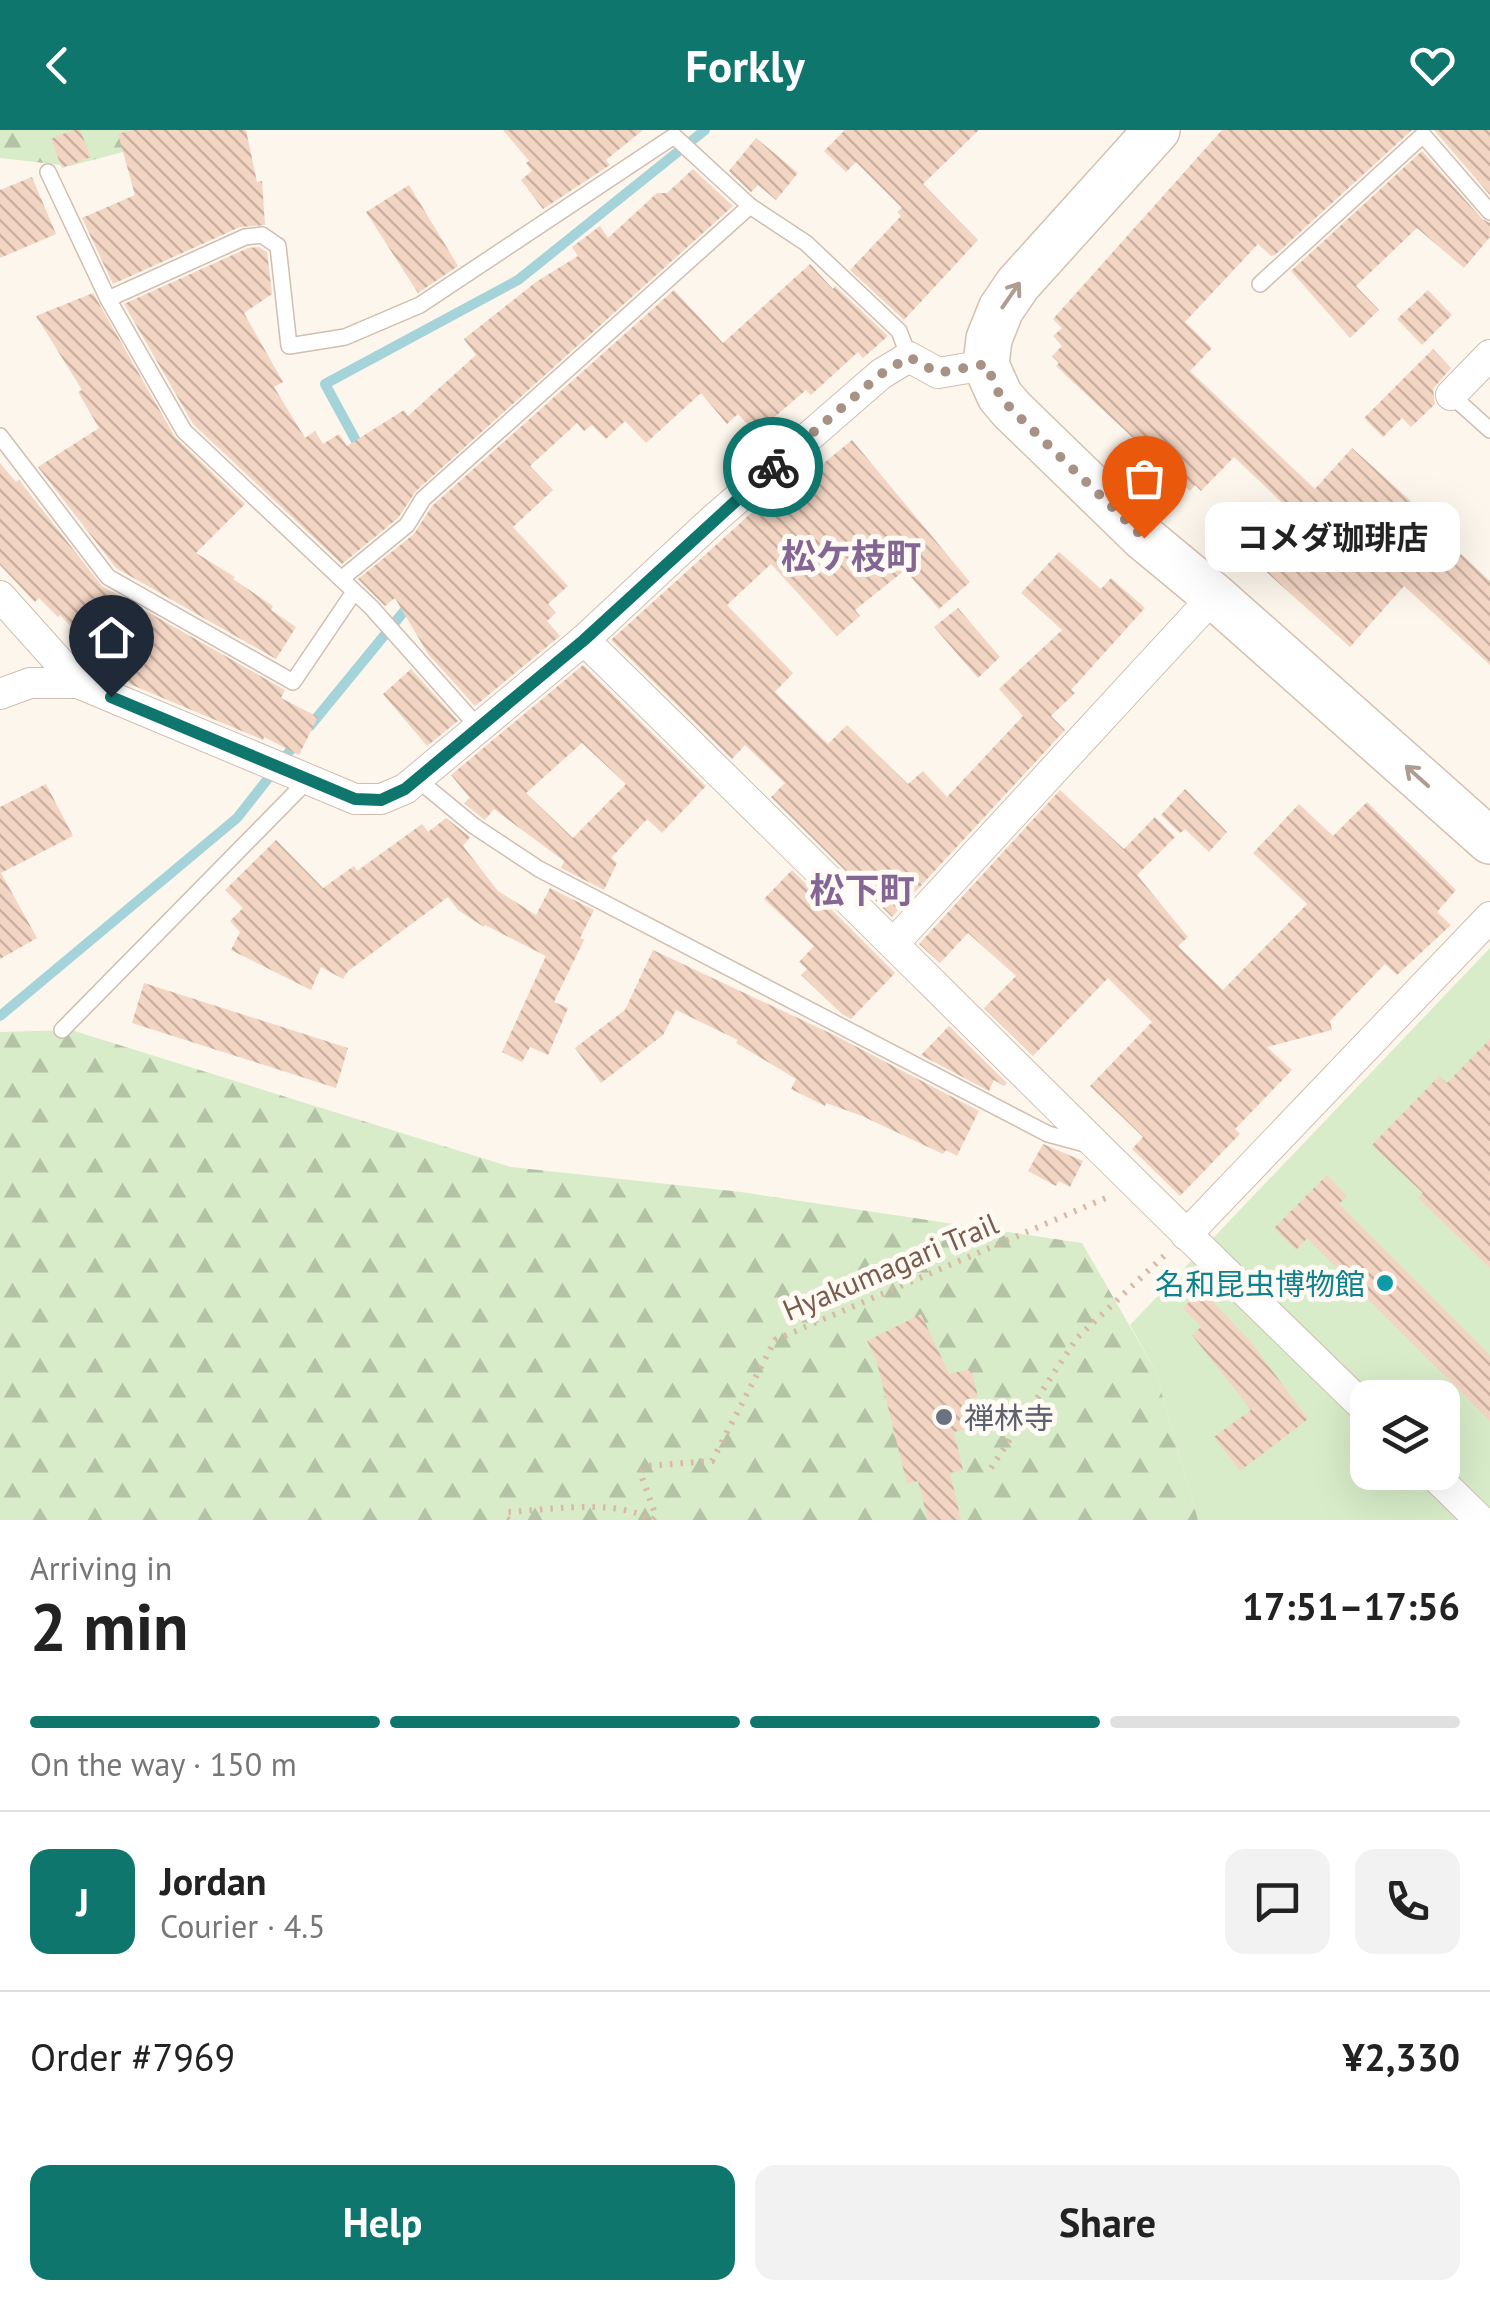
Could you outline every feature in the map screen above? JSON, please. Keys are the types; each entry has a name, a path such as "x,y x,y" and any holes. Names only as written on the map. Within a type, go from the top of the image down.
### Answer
{"street":[{"path":"1158,130 1018,284 1001,309 989,338 986,364 1000,396 1144,538 1490,841"},
{"path":"1451,395 1490,354"},
{"path":"0,694 30,683 78,683 355,799 381,800 417,780 584,640 714,519 881,374 909,357 938,373 986,364"},
{"path":"0,596 78,683"},
{"path":"895,942 1214,596"},
{"path":"584,640 895,942 1134,1186 1350,1395"},
{"path":"1186,1236 1490,917"},
{"path":"1449,1490 1480,1520"}],"lane":[{"path":"1260,284 1422,134 1490,212"},
{"path":"108,298 245,237 262,236 278,246 289,346 344,337 420,305 674,136 750,206 806,244 898,332 909,357"},
{"path":"48,172 108,298 184,431 354,592 479,728"},
{"path":"341,579 407,524 422,499 750,206"},
{"path":"1451,395 1490,430"},
{"path":"0,436 108,577 292,682 354,592"},
{"path":"62,1030 308,780"},
{"path":"417,780 474,826 538,869 1048,1134 1094,1146"}],"path":[{"name":"Hyakumagari Trail","path":"509,1520 508,1512 602,1508 635,1510 652,1520 656,1516 640,1472 645,1466 712,1462 775,1340 1134,1186"},
{"path":"990,1468 1077,1338 1186,1236"}],"green space":[{"path":"0,130 206,130 70,166 0,158"},
{"path":"1490,948 1490,1520 1198,1520 1155,1370 1130,1325"},
{"path":"71,1030 511,1167 741,1192 1082,1243 1155,1370 1198,1520 0,1520 0,1032"}],"building":[{"path":"80,130 91,157 62,168 51,139"},
{"path":"133,130 246,130 257,182 262,181 265,225 240,227 113,284 82,218 135,195 118,134"},
{"path":"503,130 643,130 606,160 610,165 543,209 521,180 532,171 526,163 529,161"},
{"path":"845,130 979,130 923,184 978,240 904,320 850,270 901,216 897,212 902,208 856,162 846,172 824,151"},
{"path":"1222,130 1412,130 1275,255 1271,256 1258,244 1185,322 1212,348 1190,371 1315,489 1352,448 1423,512 1415,522 1457,559 1461,554 1490,581 1490,665 1404,586 1350,647 1252,559 1293,513 1234,457 1201,491 1195,485 1190,491 1056,366 1059,363 1052,356 1062,346 1053,336 1062,328 1053,319"},
{"path":"1434,130 1490,130 1490,195"},
{"path":"756,138 798,173 776,200 758,185 751,192 729,171"},
{"path":"1422,151 1482,219 1490,223 1490,237 1464,268 1417,228 1356,286 1379,310 1350,338 1291,271"},
{"path":"693,169 733,206 416,491 398,518 342,564 193,424 124,304 248,248 259,247 267,252 272,294 244,313 283,382 274,387 305,438 315,431 323,444 339,434 347,446 404,410 408,416 476,355 464,339 536,282 578,256 572,247 600,226 608,238 657,193 667,193"},
{"path":"32,177 56,234 0,258 0,190"},
{"path":"409,185 458,266 418,293 366,212"},
{"path":"810,264 888,336 863,358 858,352 811,395 806,390 756,433 738,414 727,424 701,393 646,443 625,421 606,439 592,425 584,431 577,423 530,466 553,490 513,527 568,586 548,604 556,613 547,621 560,636 475,706 428,654 395,598 385,606 358,579 414,534 432,506 674,290 723,343"},
{"path":"1428,290 1452,315 1422,345 1397,319"},
{"path":"93,293 175,437 245,504 196,553 235,577 296,627 276,659 116,568 38,467 99,428 78,392 82,390 36,316"},
{"path":"1433,349 1451,368 1433,389 1435,404 1411,427 1402,418 1383,437 1364,418"},
{"path":"852,440 970,582 939,609 905,570 855,610 860,616 837,636 771,564 727,605 793,673 775,692 828,744 847,725 908,784 923,771 947,797 1023,716 999,689 1062,630 1021,593 1059,552 1101,589 1111,578 1145,608 1071,690 1075,693 1051,716 1065,730 892,917 771,797 785,783 745,745 732,759 611,640 801,468 808,476"},
{"path":"0,463 16,482 19,480 102,586 285,690 281,698 318,717 299,755 264,737 263,740 132,685 60,615 39,598 35,602 0,565"},
{"path":"958,608 1000,657 978,678 934,627"},
{"path":"583,665 706,786 662,833 647,819 611,858 617,863 604,890 561,868 564,861 494,809 485,820 481,817 464,803 470,798 451,775","holes":["582,743 626,784 573,838 526,793"]},
{"path":"411,669 458,721 427,746 383,694"},
{"path":"46,784 73,836 1,873 37,938 0,959 0,807"},
{"path":"1185,789 1227,832 1209,852 1185,829 1180,833 1161,815"},
{"path":"1060,790 1124,849 1155,817 1175,837 1137,875 1188,937 1178,946 1223,990 1307,904 1253,853 1299,804 1333,836 1367,802 1456,890 1437,912 1451,925 1397,975 1385,964 1330,1021 1332,1030 1267,1047 1292,1070 1235,1129 1240,1134 1180,1196 1132,1149 1143,1137 1090,1086 1152,1022 1108,978 1033,1056 984,1008 1016,976 968,933 940,963 919,944"},
{"path":"446,818 470,837 463,846 498,891 536,915 550,888 594,910 554,1002 568,1008 548,1055 530,1047 522,1062 502,1052 546,956 484,927 458,910 448,897 348,971 343,979 321,967 311,990 231,950 240,932 230,921 243,908 225,890 276,840 323,888 354,866 357,871 422,824 428,832"},
{"path":"792,870 895,973 851,1019 801,975 807,969 799,962 814,946 764,899"},
{"path":"653,950 834,1035 979,1111 957,1156 946,1150 943,1154 862,1116 826,1103 825,1106 791,1089 796,1079 736,1043 738,1040 676,1010 663,1035 601,1083 575,1048 625,1010"},
{"path":"144,983 348,1048 336,1088 132,1023"},
{"path":"949,1026 1007,1083 1004,1086 994,1080 989,1091 921,1055"},
{"path":"1490,1039 1490,1268 1418,1198 1423,1193 1372,1145 1439,1076 1447,1083"},
{"path":"1043,1144 1083,1161 1070,1187 1059,1181 1056,1186 1028,1171"},
{"path":"1327,1175 1347,1196 1339,1204 1490,1355 1490,1421 1460,1391 1460,1380 1449,1380 1307,1238 1296,1250 1274,1228"},
{"path":"1202,1290 1251,1342 1308,1419 1240,1471 1214,1437 1251,1410 1192,1335 1201,1327 1183,1308"},
{"path":"921,1314 949,1374 971,1369 978,1397 964,1401 971,1428 954,1432 963,1470 950,1473 961,1520 928,1520 918,1481 907,1484 876,1359 867,1341"}],"waterway":[{"path":"361,450 325,384 518,280 705,130"},
{"path":"310,726 410,604"},
{"path":"0,1016 237,818 296,743"}],"way so far":[{"path":"773,467 881,374 909,357 938,373 986,364 1000,396 1012,410 1144,538"}],"place":[{"name":"コメダ珈琲店","path":"1144,538"},
{"name":"名和昆虫博物館","path":"1385,1283"},
{"name":"禅林寺","path":"944,1417"}],"district":[{"name":"松ケ枝町","path":"851,556"},
{"name":"松下町","path":"862,890"}],"route":[{"path":"111,697 355,799 381,800 405,789 584,640 773,467"}]}
